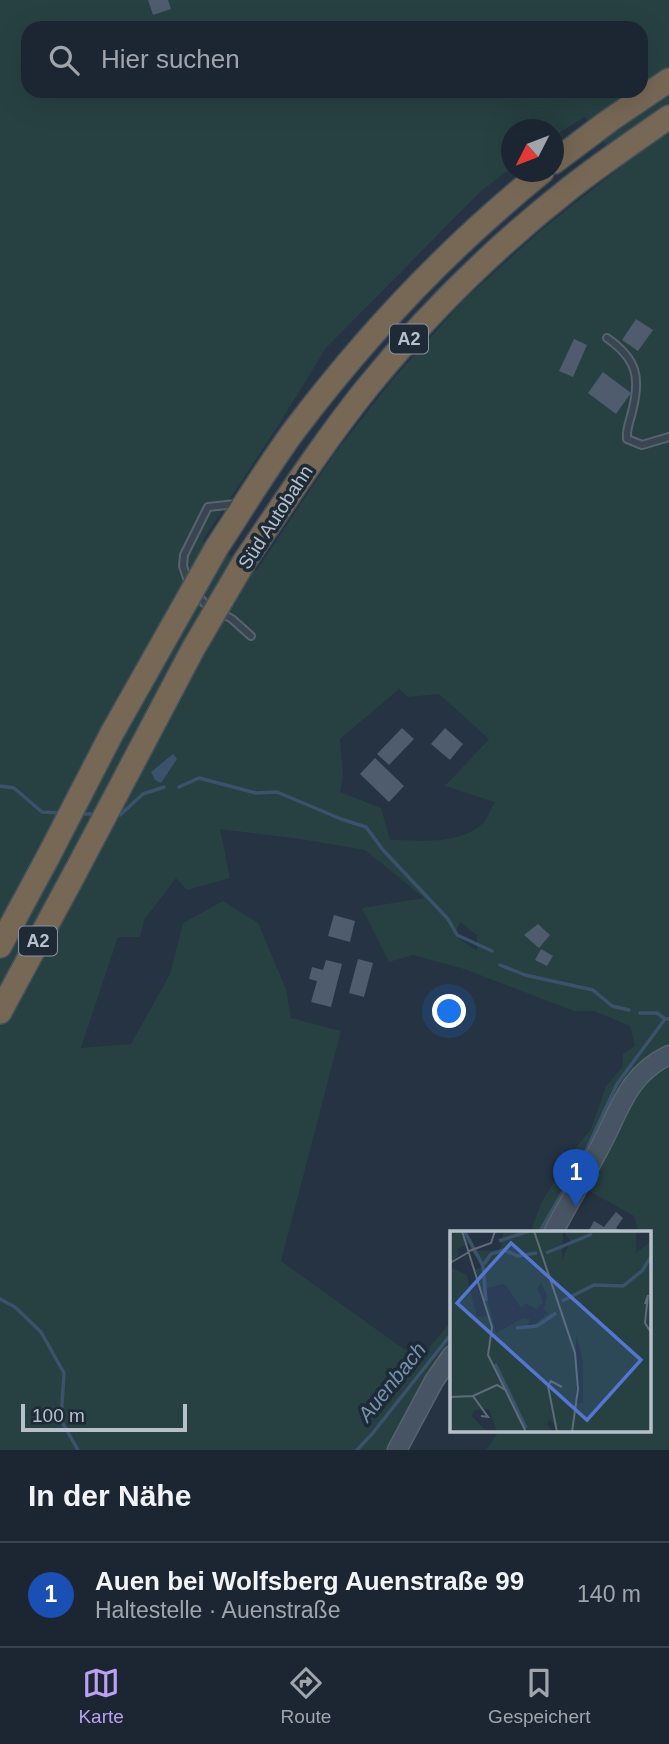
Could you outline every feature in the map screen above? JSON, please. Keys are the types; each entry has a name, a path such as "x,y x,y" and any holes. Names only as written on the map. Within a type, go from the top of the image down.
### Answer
{"highway":[{"path":"648,94 669,80"},
{"path":"564,154 642,98"},
{"name":"Süd Autobahn","path":"0,1012 193,649 244,562 319,450 417,330 469,276 524,226 616,154 669,117"},
{"name":"Süd Autobahn","path":"0,946 112,733 217,547 292,434 340,372 391,313 447,254 530,182"}],"street":[{"path":"554,1231 601,1145 620,1102 648,1067 669,1055"},
{"path":"397,1450 434,1381 450,1358"}],"lane":[{"path":"607,338 624,352 636,375 636,396 627,439 642,445 669,437"},
{"path":"245,503 208,507 184,555 183,566 189,584 204,603 232,619 251,636"}],"green space":[{"path":"0,0 669,0 669,1450 486,1450 498,1432 652,1432 652,1231 638,1231 634,1216 575,1183 547,1231 531,1231 541,1203 574,1150 591,1129 606,1086 623,1066 623,1054 635,1046 630,1026 594,1011 574,1011 464,969 413,955 389,962 362,908 424,898 365,850 220,829 230,878 187,890 176,878 144,920 140,937 118,937 81,1048 131,1044 170,974 183,923 223,901 258,923 286,989 291,1018 341,1031 281,1261 419,1360 450,1322 450,1348 439,1362 395,1450 0,1450","holes":["585,117 622,166 539,232 463,301 393,379 335,453 257,570 202,541 326,348 480,192 501,176 501,119 564,119 564,130","399,689 408,697 439,694 489,739 445,786 495,802 484,822 463,835 427,841 390,840 381,808 340,792 343,775 340,739","460,922 477,935 477,951 454,935"]}],"water":[{"path":"173,754 177,759 161,783 155,780 151,772"}],"building":[{"path":"148,0 168,0 171,9 153,15"},
{"path":"636,319 653,330 638,351 622,340"},
{"path":"574,339 587,345 573,377 559,371"},
{"path":"603,372 631,393 616,414 588,393"},
{"path":"402,728 414,739 389,765 377,754"},
{"path":"445,728 463,744 450,760 431,744"},
{"path":"375,758 404,786 389,802 360,774"},
{"path":"334,915 355,921 350,942 328,936"},
{"path":"538,924 550,935 539,948 524,935"},
{"path":"541,949 553,956 547,966 535,960"},
{"path":"358,959 373,963 364,997 349,993"},
{"path":"326,960 342,964 331,1007 311,1002 317,981 309,979 312,967 323,970"},
{"path":"616,1212 623,1218 616,1228 621,1231 589,1231 594,1221 604,1227"}],"waterway":[{"path":"179,787 199,778 256,793 277,792 366,827 383,850 448,919 457,935 492,951"},
{"path":"0,786 14,788 42,812 62,813"},
{"path":"115,815 120,815 143,794 164,787"},
{"path":"80,814 97,814"},
{"path":"500,965 525,975 593,990 612,1006 629,1010"},
{"path":"640,1013 657,1013 665,1019"},
{"name":"Auenbach","path":"540,1231 586,1151 617,1084 665,1019 669,1019"},
{"path":"0,1299 15,1307 41,1332 64,1373 61,1420 78,1450"},
{"name":"Auenbach","path":"357,1450 450,1336"}],"place":[{"name":"Auen bei Wolfsberg Auenstraße 99","path":"576,1207"}]}
